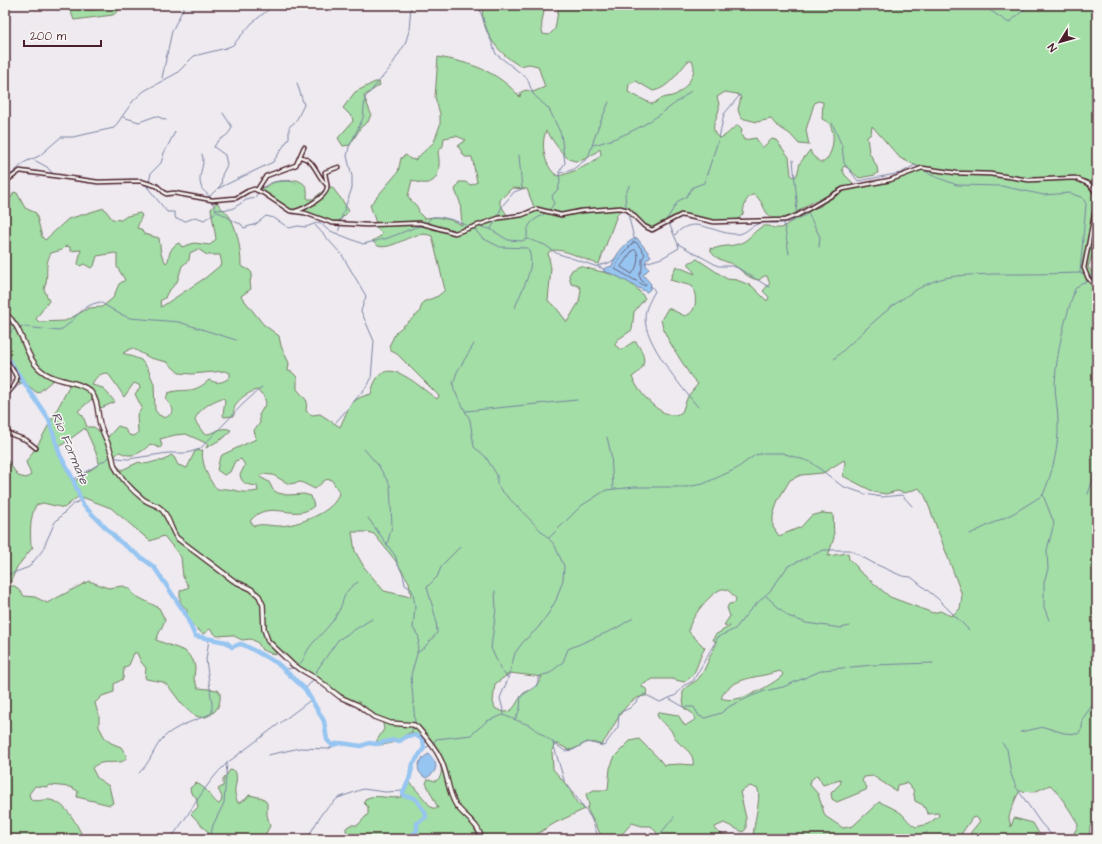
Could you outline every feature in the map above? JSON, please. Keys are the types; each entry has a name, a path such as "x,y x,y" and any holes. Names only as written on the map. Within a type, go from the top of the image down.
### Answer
{"main road":[{"path":"5,313 14,321 28,353 36,365 45,374 58,380 84,387 91,392 96,400 100,423 115,466 123,478 143,499 159,507 165,514 177,538 234,581 251,590 258,596 263,605 264,629 268,641 275,649 293,665 317,679 340,697 358,705 374,717 390,723 414,725 418,728 441,758 454,800 460,809 477,827 480,832 481,839"}],"street":[{"path":"257,190 266,176 294,167 301,157 304,147"},
{"path":"301,157 311,161 317,173 327,184"},
{"path":"294,212 313,204 326,192 327,184 325,172 339,167"},
{"path":"5,182 20,171 98,182 140,180 157,186 166,194 174,193 212,200 236,198 248,191 257,190 281,206 294,212 305,213 336,223 367,225 420,223 455,233 499,218 522,215 537,209 561,215 581,211 620,208 628,210 644,226 652,230 681,215 721,222 774,221 791,218 843,190 890,180 922,168 956,173 990,174 1029,180 1071,178 1089,184 1097,194"},
{"path":"1097,200 1084,268 1088,278 1097,288"},
{"path":"5,359 17,375 18,381 5,396"},
{"path":"5,428 10,434 26,440 36,448"}],"green space":[{"path":"63,5 75,5 79,10 94,10 108,5 125,5 113,15 74,20 71,12"},
{"path":"483,5 544,5 542,30 543,34 549,35 555,29 559,5 1097,5 1097,251 1092,256 1088,267 1093,273 1097,274 1097,822 1090,826 1089,839 1073,839 1074,833 1078,826 1077,822 1066,804 1050,785 1034,792 1020,791 1013,804 1009,818 1011,827 1014,818 1033,823 1042,839 1009,839 1009,835 1002,838 970,839 971,832 980,821 976,817 972,818 958,839 753,839 759,794 758,789 750,786 740,792 746,818 746,829 743,832 724,823 715,827 715,830 730,839 673,839 671,835 658,838 657,833 651,826 642,826 632,823 620,836 603,839 587,809 589,805 586,794 594,790 608,790 610,768 615,756 630,741 639,739 664,765 693,765 691,755 678,742 670,729 657,714 660,712 678,715 685,726 696,719 692,713 684,708 683,692 685,688 699,678 704,670 716,645 716,641 713,640 715,635 730,626 724,625 730,616 727,608 729,604 735,603 736,599 730,592 722,589 717,591 706,601 696,614 689,627 689,632 705,648 695,671 689,679 684,682 672,679 653,679 642,685 642,687 647,689 646,696 631,702 625,708 601,745 591,742 569,750 558,744 554,745 552,751 553,769 569,788 577,803 585,809 555,823 529,839 352,839 346,831 346,828 350,825 358,825 368,814 368,807 364,803 365,799 369,797 401,797 408,780 432,808 438,808 426,783 428,779 435,781 440,777 441,770 440,763 430,747 418,735 413,733 406,735 395,742 379,745 376,742 384,729 382,719 298,668 275,651 276,655 262,650 258,643 251,639 242,640 232,635 217,636 210,629 203,634 190,623 187,617 187,610 180,602 180,591 189,587 183,577 181,557 164,536 150,541 111,508 79,496 64,508 43,503 36,505 31,525 31,545 33,547 17,567 9,586 15,586 24,596 35,597 47,603 89,581 108,588 123,586 130,589 134,595 159,608 165,620 156,640 185,651 193,660 195,667 194,679 198,688 218,690 220,693 220,701 215,711 206,717 199,717 193,714 187,710 163,682 146,679 146,668 141,662 137,653 134,653 129,665 124,668 123,679 114,684 114,692 102,696 95,703 99,717 99,727 105,738 111,743 121,747 127,756 122,762 102,763 92,768 97,778 109,786 113,803 110,805 77,797 78,791 70,787 50,785 48,787 35,786 29,794 31,800 50,800 62,805 71,815 84,839 5,839 5,462 8,461 18,476 26,478 31,475 26,462 40,441 69,387 68,384 53,380 38,393 25,383 19,383 19,376 5,359 5,186 8,188 9,197 11,198 14,192 17,193 25,208 36,213 42,237 45,240 68,219 104,208 112,219 121,220 127,216 140,213 142,215 137,228 141,229 144,234 159,238 161,254 166,263 172,248 176,244 179,243 182,247 194,243 210,245 216,239 211,209 217,202 230,217 236,230 239,242 241,266 252,273 250,282 251,289 241,296 263,324 279,336 281,346 289,363 288,371 292,372 297,377 297,389 307,401 306,411 312,415 320,414 340,427 351,405 358,399 371,394 376,380 383,373 391,371 410,379 437,399 439,396 397,354 391,351 389,346 396,332 419,313 423,302 438,296 445,290 432,236 425,234 418,235 384,247 378,246 372,241 381,236 382,233 373,226 376,223 370,205 398,172 401,158 406,155 410,159 415,160 434,142 440,125 440,114 435,97 438,57 473,65 493,74 520,97 521,92 526,90 533,92 545,87 538,66 529,64 520,66 498,48 487,33 483,15","holes":["688,61 692,61 694,70 690,80 687,85 675,95 662,98 652,104 628,92 629,84 636,81 653,91 658,90 664,87","725,92 737,94 741,97 738,110 741,118 757,122 771,119 776,125 790,134 799,144 809,145 806,130 814,104 817,101 823,102 822,119 830,124 833,136 831,151 827,159 824,162 820,162 812,155 810,150 800,163 797,175 794,177 791,175 789,157 776,140 772,139 762,148 756,138 744,140 741,134 742,129 738,125 719,138 714,131 714,124 718,113 719,104 717,97","872,126 900,158 919,167 897,179 857,187 845,175 842,169 844,166 848,168 859,178 875,175 878,173 877,167 869,152 867,137 871,134","546,131 558,148 569,159 575,161 582,160 600,149 601,154 594,161 575,171 558,176 550,168 545,156 544,137","456,136 466,140 458,146 465,157 472,157 477,182 471,185 465,182 459,182 455,190 460,202 462,225 451,220 437,217 424,218 408,196 412,180 420,183 427,183 432,182 436,178 439,167 438,152 443,146 444,138","512,188 527,189 534,207 518,215 507,215 500,204 500,200","752,195 755,195 761,202 766,212 776,220 789,217 816,200 825,199 821,206 804,212 782,228 774,228 769,226 761,227 739,244 713,249 710,248 716,257 732,264 751,278 759,280 764,276 767,276 770,283 763,291 769,297 767,301 752,286 737,280 727,279 697,259 688,263 695,274 676,266 670,280 692,286 695,294 694,307 692,311 685,316 668,308 661,320 664,331 671,345 690,375 698,384 688,396 682,412 675,415 660,411 640,391 632,377 641,369 644,361 642,352 636,342 633,342 621,350 615,345 617,340 632,330 634,312 645,298 630,283 623,279 608,273 580,266 572,270 569,275 571,284 579,286 581,290 579,302 567,322 554,305 548,301 551,268 548,253 558,250 599,264 617,215 621,209 654,232 662,226 685,215 715,222 738,219 743,214 746,201","66,246 70,247 70,251 81,250 78,264 80,266 84,264 91,268 94,266 97,256 115,253 117,254 117,267 125,280 119,284 113,298 102,307 89,308 65,321 39,322 36,319 49,301 44,289 46,284 47,262 51,253 62,250","198,249 207,255 220,255 222,264 205,278 161,307 160,301 165,298 167,293 177,282 182,266 189,260 190,253","132,348 150,358 167,362 179,373 192,374 225,371 230,373 230,377 225,381 220,382 209,380 193,390 174,391 168,393 166,399 173,411 165,418 159,415 155,410 154,384 148,369 141,360 123,353","107,373 124,397 134,383 139,385 140,388 135,394 142,408 137,415 138,433 134,436 129,435 124,428 118,426 107,438 94,427 87,427 83,416 78,411 92,399 101,408 115,402 103,388 92,385 94,380 100,375","257,390 264,396 266,403 259,415 260,423 254,430 256,439 222,455 217,470 224,475 230,472 235,461 241,459 245,465 240,475 242,481 246,484 257,486 258,491 245,492 218,489 211,482 206,471 202,454 203,450 195,451 187,468 178,465 174,457 171,455 163,461 145,464 139,462 122,470 117,466 114,457 119,452 127,455 134,455 150,444 160,448 162,445 160,439 175,435 186,434 208,444 206,448 225,437 231,430 220,429 204,434 195,421 198,413 210,404 223,398 225,400 224,417 234,416 235,407 244,396","85,428 98,457 99,464 75,481 58,448","844,460 843,476 874,492 886,494 897,491 905,493 919,488 925,496 962,595 960,609 951,616 940,611 933,613 890,597 858,570 849,559 848,553 828,556 834,538 833,514 822,513 811,516 801,527 779,536 773,527 773,516 778,500 790,480 801,475 823,473","262,474 273,475 289,484 301,482 315,489 325,480 331,479 339,492 337,499 324,512 305,521 278,526 254,526 250,521 258,514 266,511 274,510 299,512 307,511 314,506 311,496 304,494 287,495 273,490 269,482 260,477","352,532 368,532 374,534 395,560 409,582 411,597 384,591 364,567 355,551","780,671 783,674 775,681 752,694 728,700 721,698 732,685 747,679","510,673 542,677 536,686 521,696 510,711 501,711 495,708 493,702 495,684","817,775 823,785 840,780 841,783 831,793 832,799 837,802 866,790 867,787 862,781 864,777 873,776 896,791 897,785 906,783 913,789 915,801 923,805 928,814 938,813 939,816 928,824 916,827 901,813 879,802 853,826 843,828 825,816 818,794 810,785 811,780"]},
{"path":"375,82 379,82 380,85 364,96 371,114 368,122 361,127 350,145 343,146 338,138 353,121 352,117 343,108 355,92"},
{"path":"297,180 306,186 308,199 313,199 328,187 332,187 349,211 339,221 329,223 310,214 287,211 260,190 274,182"},
{"path":"230,770 235,771 236,774 235,793 238,803 246,799 249,795 263,798 267,803 267,815 270,826 263,839 206,839 209,835 208,832 191,814 198,807 196,797 191,793 190,788 196,783 205,788 219,804 222,797 218,789 223,786 223,780"}],"water":[{"path":"637,238 651,256 646,260 646,265 649,269 643,275 651,284 650,289 647,292 615,275 603,271 605,268 612,266 615,258 625,245"},
{"path":"429,754 436,767 433,773 426,778 419,772 418,765 425,756"}],"waterway":[{"path":"162,78 172,31 185,5"},
{"path":"5,180 25,162 39,156 61,137 73,137 114,128 133,101 144,91 177,73 194,56 233,45 252,23 274,5"},
{"path":"340,222 352,188 352,176 347,156 349,147 363,118 365,98 390,68 405,44 409,31 411,5"},
{"path":"481,5 480,11 496,54 527,78 533,94 549,109 561,134 565,163 559,172 560,182 558,189 552,196 554,203 546,213 533,221 528,230 527,238"},
{"path":"982,5 1009,23 1029,5"},
{"path":"217,189 273,162 289,138 289,127 296,121 304,105 297,83"},
{"path":"593,145 621,136 645,124 668,109 691,91"},
{"path":"740,95 724,114 719,138 704,183 693,187 686,197 678,201 667,219 678,244 718,266 732,266 738,268 769,287"},
{"path":"560,173 572,170 588,158 597,130 609,102"},
{"path":"210,196 221,185 222,175 227,165 225,155 214,147 218,141 228,134 232,127 223,113"},
{"path":"123,117 139,122 156,116 166,120"},
{"path":"832,123 842,146 844,163 858,181 901,173 915,165 920,168"},
{"path":"148,188 151,173 161,163 164,153 175,132"},
{"path":"202,154 203,162 200,182 202,188 211,199"},
{"path":"491,229 503,205 514,192 522,189 519,155"},
{"path":"32,159 47,167 53,174"},
{"path":"793,160 797,201 796,214"},
{"path":"923,169 931,175 957,185 1001,186 1044,195 1070,193 1083,198 1086,204 1080,273"},
{"path":"260,190 268,184 277,181 291,181 296,183"},
{"path":"145,184 167,212 174,212 176,219 186,221 196,217 204,220 216,212"},
{"path":"630,185 625,194 626,206 634,238"},
{"path":"216,210 232,209 246,200 255,198 258,192"},
{"path":"212,202 216,210"},
{"path":"217,212 241,224 244,228 256,224 266,216 274,218 289,228 298,226 306,227 319,222 328,230 363,244 388,238 416,227 424,226"},
{"path":"675,235 682,228 690,225 697,225 730,234 739,234 760,223 787,222 796,220 808,213 820,237 819,247"},
{"path":"426,223 432,217 442,217 470,227"},
{"path":"784,223 789,254"},
{"path":"315,225 342,255 366,296 361,311 374,341 371,379 368,385 336,422"},
{"path":"338,234 340,225"},
{"path":"477,226 490,229 508,240 521,241 528,239 545,245 556,253 604,269"},
{"path":"473,227 482,238 500,247 528,248 531,263 527,278 515,308"},
{"path":"645,263 662,258 679,248 678,244"},
{"path":"1088,252 1097,247"},
{"path":"597,266 609,263 616,258"},
{"path":"834,359 892,306 918,289 939,279 971,275 1080,273 1088,274 1094,280"},
{"path":"1092,280 1097,280"},
{"path":"970,534 1014,513 1043,495 1050,477 1056,450 1058,416 1055,384 1057,360 1062,336 1075,289 1081,283 1089,281"},
{"path":"651,286 655,291 645,314 646,327 665,364 698,407"},
{"path":"18,326 59,331 82,310 100,302 118,313 130,318 179,322 236,340"},
{"path":"5,338 15,328"},
{"path":"474,344 457,372 453,384 454,390 470,420 474,447 485,456 497,475 497,484 501,490 554,544 564,566 563,580 556,600 550,611 538,628 523,642 515,653 508,679 500,698 504,714"},
{"name":"Rio Formate","path":"5,354 49,420 60,455 72,477 83,505 119,541 154,567 185,613 195,636 226,642 232,647 240,644 244,645 277,663 305,689 324,721 327,740 332,745 341,743 361,746 369,743 376,744 394,740 400,741 412,735 422,739 424,748 413,764 409,780 403,792 404,796 411,797 417,801 426,814 426,817 417,823 417,830 412,836 413,839"},
{"path":"5,398 23,381"},
{"path":"113,455 117,458 128,459 168,453 187,453 200,449 243,404 262,387"},
{"path":"466,411 577,400"},
{"path":"607,437 611,454 613,488"},
{"path":"364,449 378,465 390,485 392,526 387,545"},
{"path":"549,538 581,506 606,490 635,487 686,487 703,484 736,469 755,455 765,453 782,453 811,462 842,486 865,494 882,497 902,495 912,506"},
{"path":"73,480 110,457"},
{"path":"1088,494 1097,467"},
{"path":"1043,495 1054,523 1047,550 1048,569 1044,582 1044,607 1049,620"},
{"path":"5,576 29,567 42,551 55,522 72,505 81,500"},
{"path":"368,518 396,557 397,563 403,574 405,585 413,592 415,607 413,628 419,637 417,654 411,675 415,723"},
{"path":"417,653 424,648 437,633 436,619 427,587 437,577 442,565 460,547"},
{"path":"433,744 436,739 471,735 487,721 503,715 529,725 565,751 573,750 587,742 604,746 618,727 619,713 630,708 644,694 660,702 676,695 683,686 693,681 718,637 735,629 750,610 771,590 788,566 824,550 850,550 873,563 902,576 911,577 937,598 969,630"},
{"path":"283,669 290,669 300,664 309,647 335,618 348,590 358,582"},
{"path":"495,591 496,609 491,648 501,670 508,678"},
{"path":"766,596 788,616 806,623 841,628 850,626"},
{"path":"516,718 520,709 521,696 536,686 540,676 550,673 563,662 568,649 615,629 633,618"},
{"path":"316,676 317,670 338,640 372,619"},
{"path":"139,773 146,765 159,743 167,734 179,727 212,713 206,660 209,639"},
{"path":"670,699 684,707 694,707 699,716 705,718 721,713 730,706 752,696 783,687 823,670 872,665 933,663"},
{"path":"305,689 314,679"},
{"path":"170,839 204,790 227,763 312,699"},
{"path":"1020,732 1044,727 1064,733 1078,734 1082,728 1083,718 1097,699"},
{"path":"410,735 414,726"},
{"path":"553,743 564,780 591,818 599,839"},
{"path":"1002,743 1007,749 1011,774 1016,787 1040,822 1055,839"},
{"path":"268,755 300,748 328,749 334,746"},
{"name":"Rio Formate","path":"424,748 430,746"},
{"path":"210,839 213,825 224,803 227,763"},
{"path":"307,839 322,813 338,798 363,789 385,792 403,791"},
{"path":"656,839 674,817"},
{"path":"921,839 927,832"}]}
